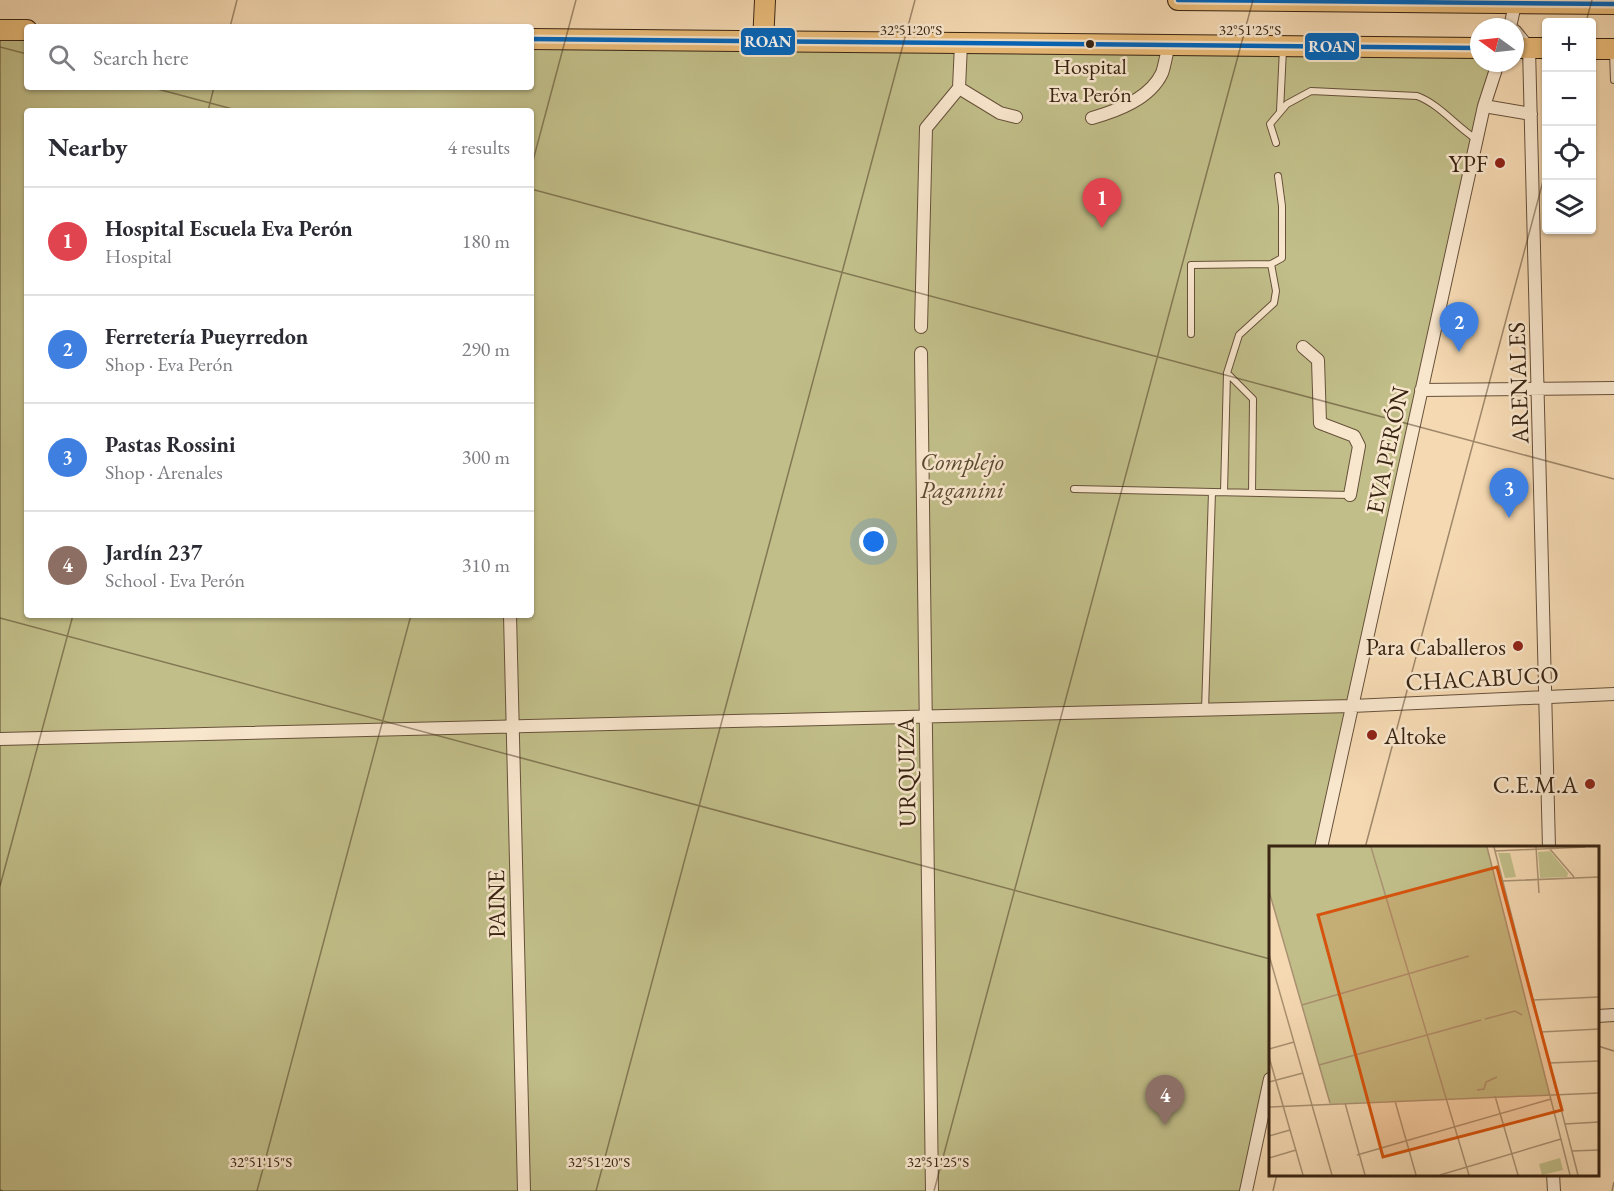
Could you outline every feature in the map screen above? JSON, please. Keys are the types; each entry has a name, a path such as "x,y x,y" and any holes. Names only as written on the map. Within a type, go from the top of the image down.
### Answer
{"main road":[{"path":"763,43 765,0"},
{"path":"1178,0 1516,1 1614,4"},
{"path":"0,30 24,30"},
{"path":"534,39 1470,48"},
{"path":"1596,49 1614,49"}],"street":[{"path":"1513,18 1516,1"},
{"path":"921,327 926,128 959,88 961,44"},
{"path":"1092,118 1119,110 1143,96 1161,75 1169,46"},
{"name":"ARENALES","path":"1530,48 1549,846"},
{"name":"EVA PERÓN","path":"1321,846 1484,106 1495,72"},
{"path":"959,88 1000,113 1016,117"},
{"path":"1484,106 1531,114"},
{"path":"1303,347 1317,360 1320,423 1354,436 1359,446 1350,495"},
{"name":"URQUIZA","path":"921,353 932,1191"},
{"path":"1421,390 1614,388"},
{"name":"PAINE","path":"510,618 524,1191"},
{"name":"CHACABUCO","path":"0,740 1352,706 1547,695 1614,694"},
{"path":"1599,1016 1614,1015"},
{"path":"1246,1191 1269,1084"}],"lane":[{"path":"1280,111 1283,46"},
{"path":"1614,49 1614,80"},
{"path":"1276,143 1270,124 1280,111 1298,96 1311,91 1417,96 1425,99 1456,126 1477,139"},
{"path":"1191,334 1191,265 1271,264 1282,258 1282,206 1278,176"},
{"path":"1224,492 1227,373 1239,335 1274,303 1276,291 1271,264"},
{"path":"1227,373 1253,399 1252,493"},
{"path":"1074,489 1350,495"},
{"path":"1205,710 1212,492"}],"green space":[{"name":"Complejo Paganini","path":"0,30 24,30 24,90 534,90 534,39 1470,48 1470,72 1496,72 1321,846 1269,846 1269,1084 1246,1191 0,1191"}],"transit line":[{"name":"ROAN","path":"1178,0 1614,4"},
{"name":"ROAN","path":"534,39 1470,48"}],"place":[{"name":"Hospital Eva Perón","path":"1090,44"},
{"name":"YPF","path":"1500,163"},
{"name":"Hospital Escuela Eva Perón","path":"1102,228"},
{"name":"Ferretería Pueyrredon","path":"1459,352"},
{"name":"Pastas Rossini","path":"1509,518"},
{"name":"Para Caballeros","path":"1518,646"},
{"name":"Altoke","path":"1372,735"},
{"name":"C.E.M.A","path":"1590,784"},
{"name":"Jardín 237","path":"1165,1125"}]}
